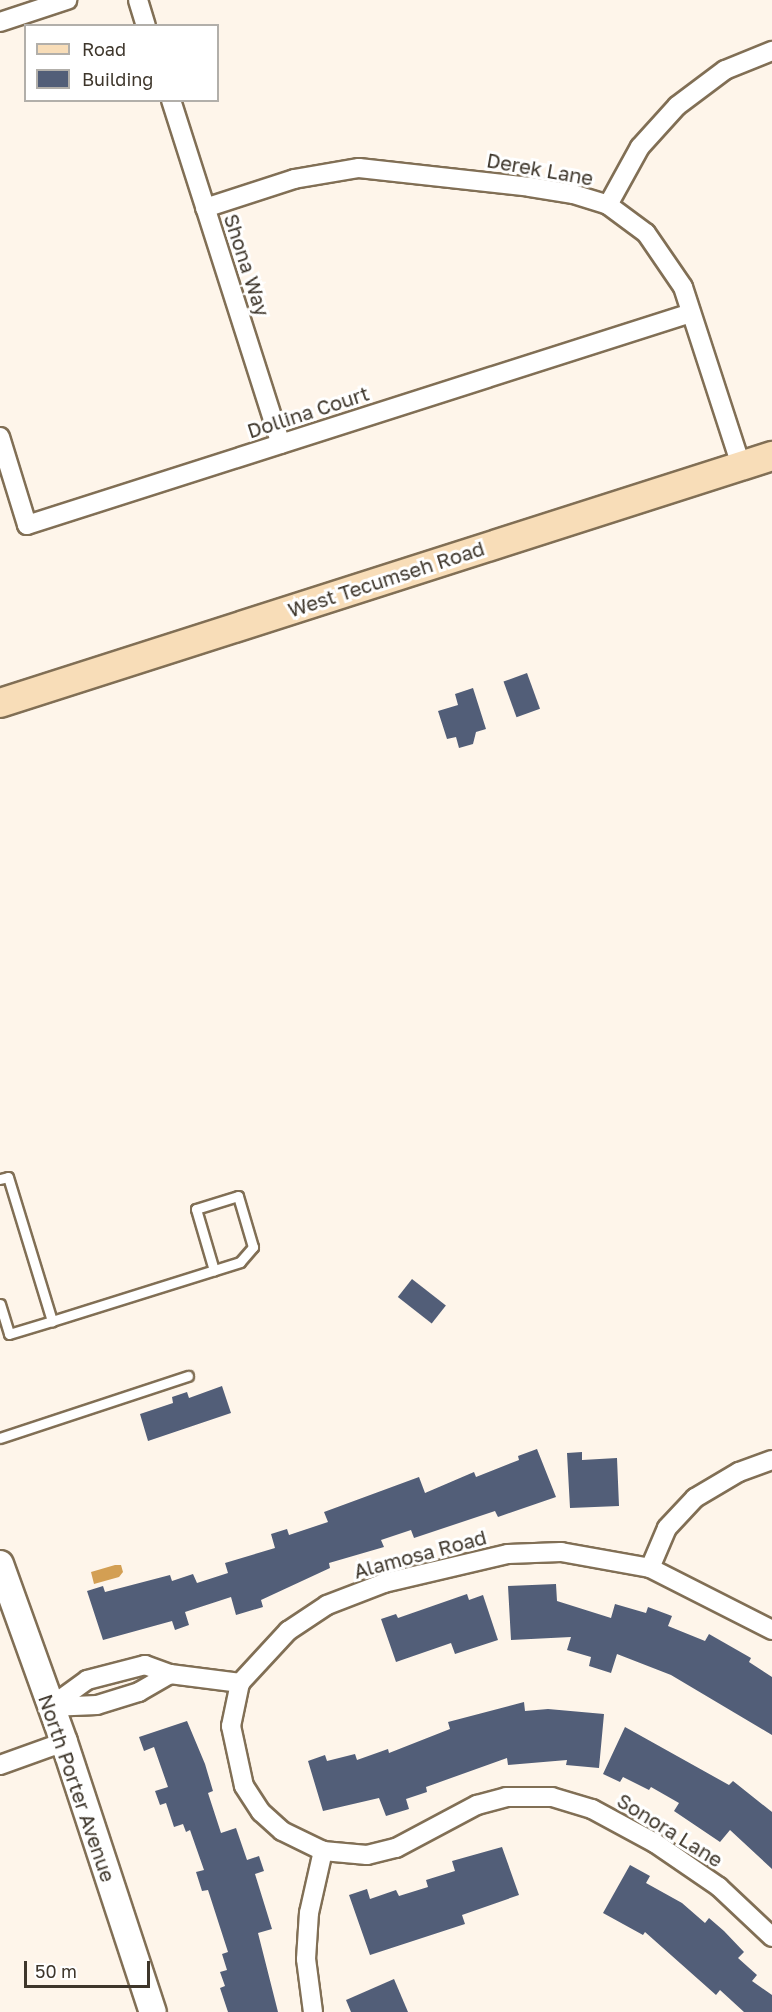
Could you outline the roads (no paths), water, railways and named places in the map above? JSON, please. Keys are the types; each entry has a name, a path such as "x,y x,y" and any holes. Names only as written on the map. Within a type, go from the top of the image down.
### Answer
{"main road":[{"name":"West Tecumseh Road","path":"0,703 772,456"}],"street":[{"path":"0,22 67,0"},
{"path":"138,0 145,24"},
{"path":"608,206 640,147 676,106 725,70 772,51"},
{"name":"Shona Way","path":"172,102 281,444"},
{"name":"Derek Lane","path":"205,207 321,172 359,168 562,192 608,206 630,219 660,249 683,286 741,466"},
{"name":"Dollina Court","path":"0,437 27,525 691,313"},
{"path":"650,1568 667,1528 694,1498 739,1473 772,1460"},
{"name":"Alamosa Road","path":"240,1683 288,1631 327,1605 384,1583 508,1554 561,1552 650,1568 772,1630"},
{"name":"North Porter Avenue","path":"0,1564 64,1742 153,2012"},
{"path":"50,1707 87,1680 145,1665 170,1674 240,1683 231,1725 244,1786 261,1812 282,1831 323,1851 309,1913 306,1959 313,2012"},
{"path":"50,1707 97,1705 139,1692 170,1674"},
{"path":"0,1765 64,1742"},
{"name":"Sonora Lane","path":"323,1851 367,1855 396,1848 477,1805 506,1797 552,1797 592,1809 655,1843 718,1887 772,1937"}],"lane":[{"path":"0,1179 8,1177 52,1321"},
{"path":"0,1304 9,1334 240,1262 253,1247 238,1196 196,1209 214,1270"},
{"path":"0,1438 188,1376"}]}
